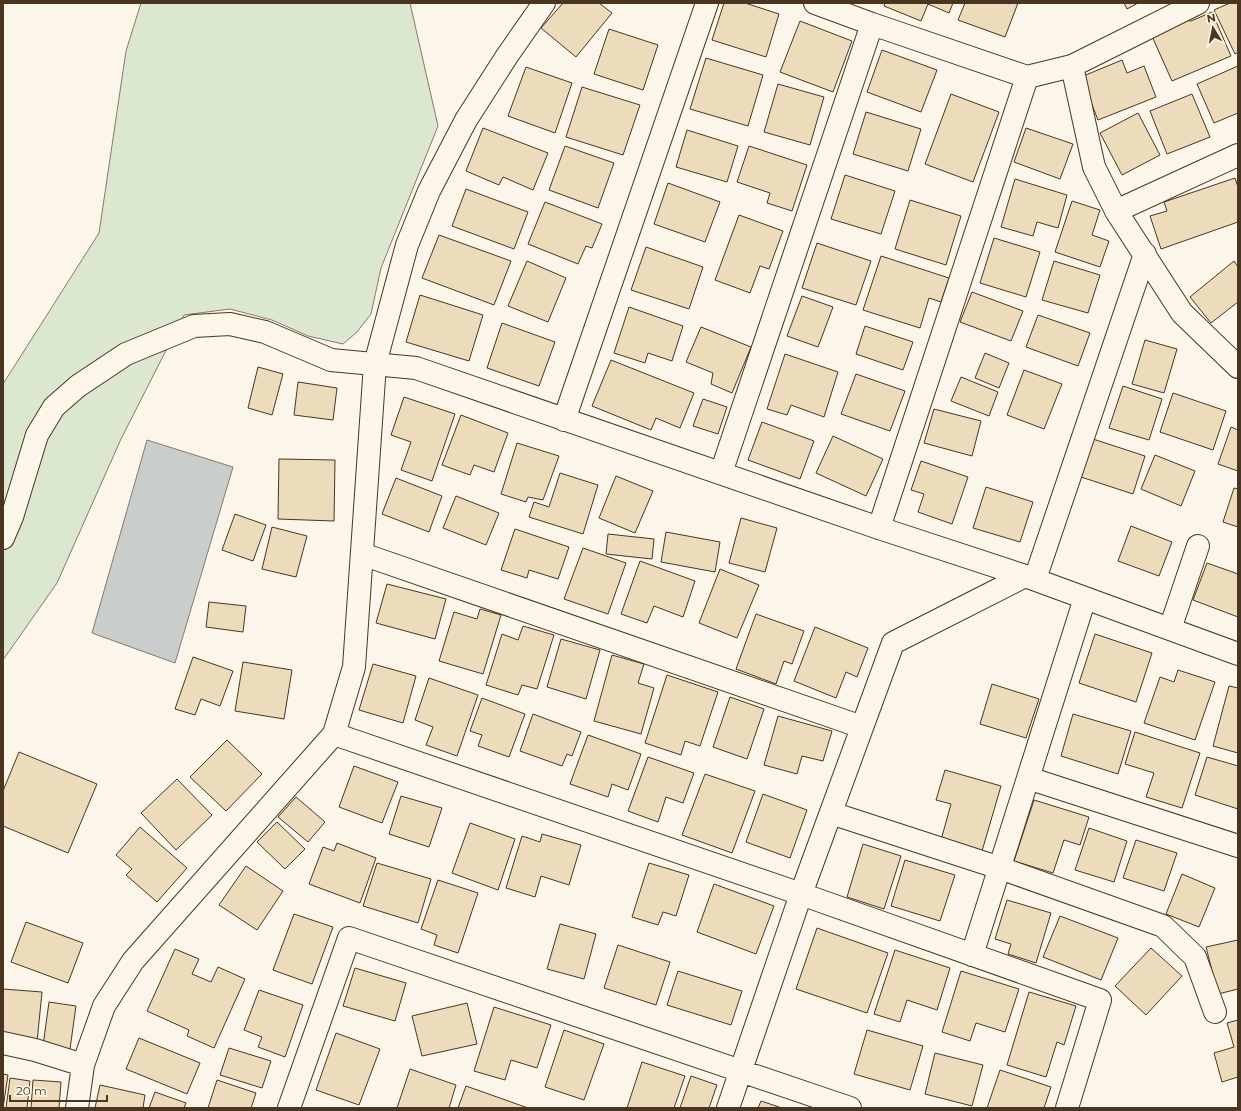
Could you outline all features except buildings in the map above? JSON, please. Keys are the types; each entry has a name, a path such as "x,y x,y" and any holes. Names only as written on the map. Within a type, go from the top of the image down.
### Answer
{"street":[{"path":"77,1108 83,1065 104,1006 133,961 334,734 354,667 375,364 407,245 429,191 466,120 507,56 544,3"},
{"path":"564,420 707,3"},
{"path":"815,3 1027,77 1072,66 1198,3"},
{"path":"720,473 872,24"},
{"path":"1072,66 1094,167 1116,211 1182,313 1238,367"},
{"path":"879,528 1027,77"},
{"path":"1116,211 1238,155"},
{"path":"728,1108 801,894 893,643 1030,578 1145,254"},
{"path":"3,538 12,517 37,435 54,407 78,386 126,354 194,326 230,324 265,332 330,360 416,368 879,528 1030,578 1238,654"},
{"path":"1170,629 1198,546"},
{"path":"362,554 862,726"},
{"path":"972,955 1085,598"},
{"path":"334,734 801,894 1100,1000 1067,1108"},
{"path":"1028,778 1238,846"},
{"path":"831,813 1000,868 1163,926 1195,957 1215,1012"},
{"path":"296,1106 349,938 850,1108"},
{"path":"3,1043 35,1050 83,1065"}],"green space":[{"path":"141,3 410,3 438,126 381,268 371,314 357,332 343,344 308,336 272,320 230,309 184,315 121,439 57,583 3,660 3,384 99,233 126,51"}],"shaded area":[{"path":"147,440 233,467 175,663 92,633"}]}
